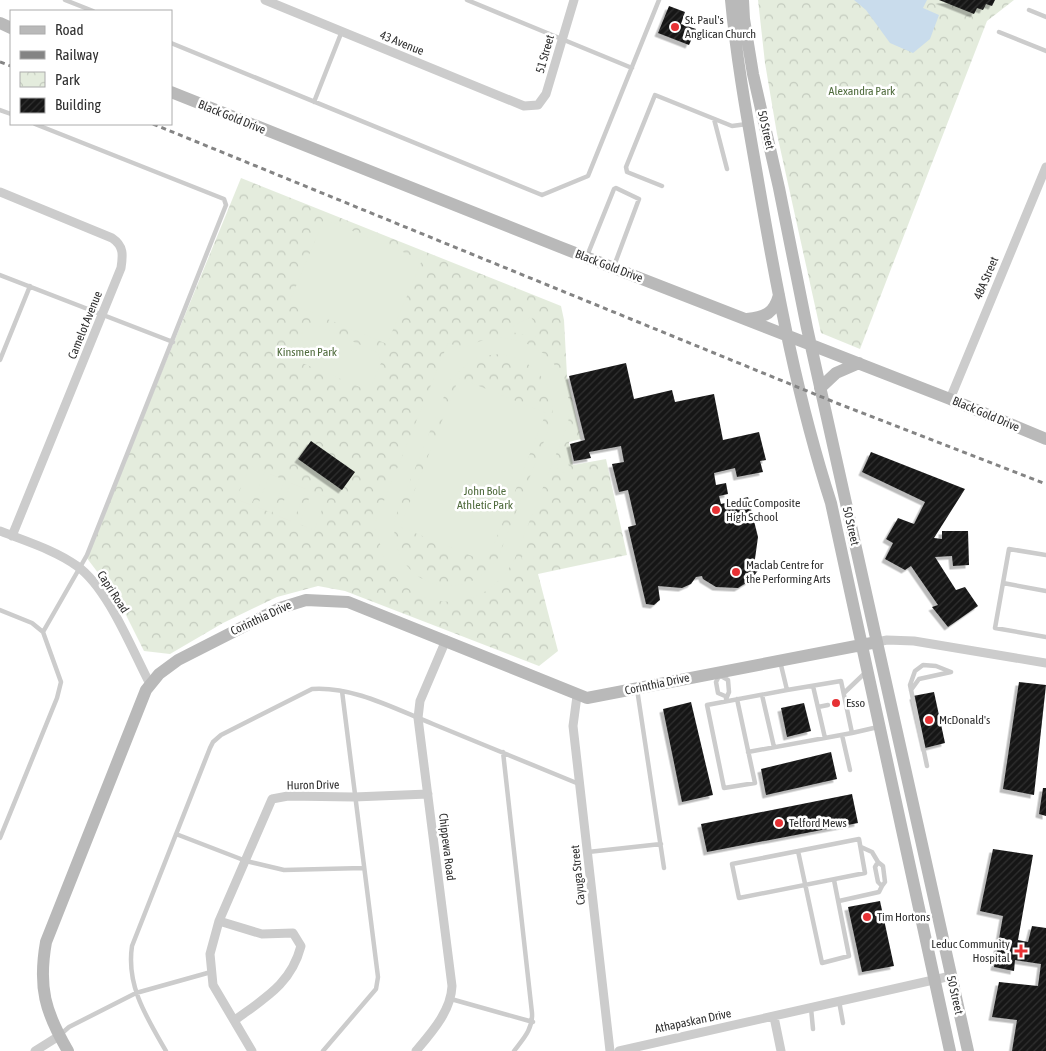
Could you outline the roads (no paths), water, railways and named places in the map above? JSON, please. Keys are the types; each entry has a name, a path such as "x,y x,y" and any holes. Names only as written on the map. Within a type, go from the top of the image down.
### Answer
{"main road":[{"name":"50 Street","path":"732,0 736,54 787,335 811,441 831,503 950,1051"},
{"name":"50 Street","path":"743,0 744,19 753,74 779,188 810,344 968,1051"},
{"name":"Black Gold Drive","path":"172,92 614,268 950,398 1046,439"},
{"path":"746,319 763,317 770,313 776,307 779,295"},
{"path":"820,388 836,372 859,363"},
{"name":"Corinthia Drive","path":"68,1051 51,1021 42,987 42,964 46,942 150,684 159,674 178,660 262,616 293,603 306,600 353,604 446,640 578,696 594,698 636,688 720,674 780,660 877,642"}],"street":[{"name":"43 Avenue","path":"265,0 514,102 530,106"},
{"name":"51 Street","path":"530,106 538,105 546,94 574,0"},
{"name":"48A Street","path":"950,398 1046,167"},
{"name":"Camelot Avenue","path":"0,192 112,238 119,243 123,252 121,268 12,536"},
{"name":"Capri Road","path":"0,531 58,555 79,567 98,588 109,605 150,684"},
{"name":"Chippewa Road","path":"446,640 420,701 418,718 452,986 451,999"},
{"path":"877,642 914,641 1046,663"},
{"name":"Cayuga Street","path":"578,696 574,726 610,1051"},
{"name":"Huron Drive","path":"252,1051 213,985 210,954 219,921 272,799 288,796 354,797 428,794"},
{"path":"219,921 262,934 293,933 302,946 297,964 276,991 234,1020"},
{"name":"Athapaskan Drive","path":"619,1051 951,976"},
{"path":"416,1051 436,1026 451,999"},
{"path":"774,1017 781,1051"},
{"path":"35,1051 59,1036"}],"lane":[{"path":"65,0 90,10"},
{"path":"467,0 632,68"},
{"path":"172,43 542,195 588,176 659,0"},
{"path":"1029,10 1046,17"},
{"path":"314,102 342,31"},
{"path":"999,32 1046,51"},
{"path":"662,186 628,172 626,167 655,95 732,126 748,124"},
{"path":"714,119 727,169"},
{"path":"38,125 224,199 225,211 87,555 43,632"},
{"path":"586,257 614,189 624,191 639,199 614,268"},
{"path":"0,274 173,342"},
{"path":"0,360 30,286"},
{"path":"1046,556 1009,549 995,628 1046,637"},
{"path":"1003,583 1046,590"},
{"path":"0,610 32,623 43,632 61,682 57,698 0,838"},
{"path":"780,660 787,690"},
{"path":"911,690 919,679 951,672 936,666 923,665 915,671 910,684 911,690 927,766"},
{"path":"844,693 867,671"},
{"path":"720,674 728,680 730,692 726,699 718,693 716,682 720,674"},
{"path":"737,700 755,783 724,788 707,705 726,699 737,700 841,681 844,693 843,702 852,733"},
{"path":"813,686 825,738"},
{"path":"166,1051 136,993 130,958 132,946 213,742 221,735 312,688 342,690 418,718 580,784"},
{"path":"636,688 664,868"},
{"path":"323,1051 376,989 378,977 342,690"},
{"path":"762,695 774,747"},
{"path":"818,707 828,705"},
{"path":"748,752 879,727"},
{"path":"842,735 850,770"},
{"path":"503,752 533,1022 514,1051"},
{"path":"176,834 246,861 284,870 363,868"},
{"path":"859,840 861,846 865,873 739,898 732,864 859,840"},
{"path":"588,852 661,844"},
{"path":"839,901 879,892 882,886 878,882 875,867 878,862 872,852 861,846"},
{"path":"798,851 822,963 849,956 834,880"},
{"path":"59,1036 69,1027 136,993 211,972"},
{"path":"451,999 533,1022"},
{"path":"839,1001 843,1023"},
{"path":"811,1008 813,1030"}],"water":[{"path":"854,0 927,0 923,8 939,15 930,39 913,53 890,43 866,10"}],"railway":[{"path":"0,62 10,66"},
{"path":"155,125 839,404 1046,484"}],"place":[{"name":"St. Paul's Anglican Church","path":"675,27"},
{"name":"Leduc Composite High School","path":"716,510"},
{"name":"Maclab Centre for the Performing Arts","path":"736,572"},
{"name":"Esso","path":"836,703"},
{"name":"McDonald's","path":"929,720"},
{"name":"Telford Mews","path":"779,823"},
{"name":"Tim Hortons","path":"867,917"},
{"name":"Leduc Community Hospital","path":"1021,951"}],"park label":[{"name":"Alexandra Park","path":"862,91"},
{"name":"Kinsmen Park","path":"307,352"},
{"name":"John Bole Athletic Park","path":"485,498"}]}
